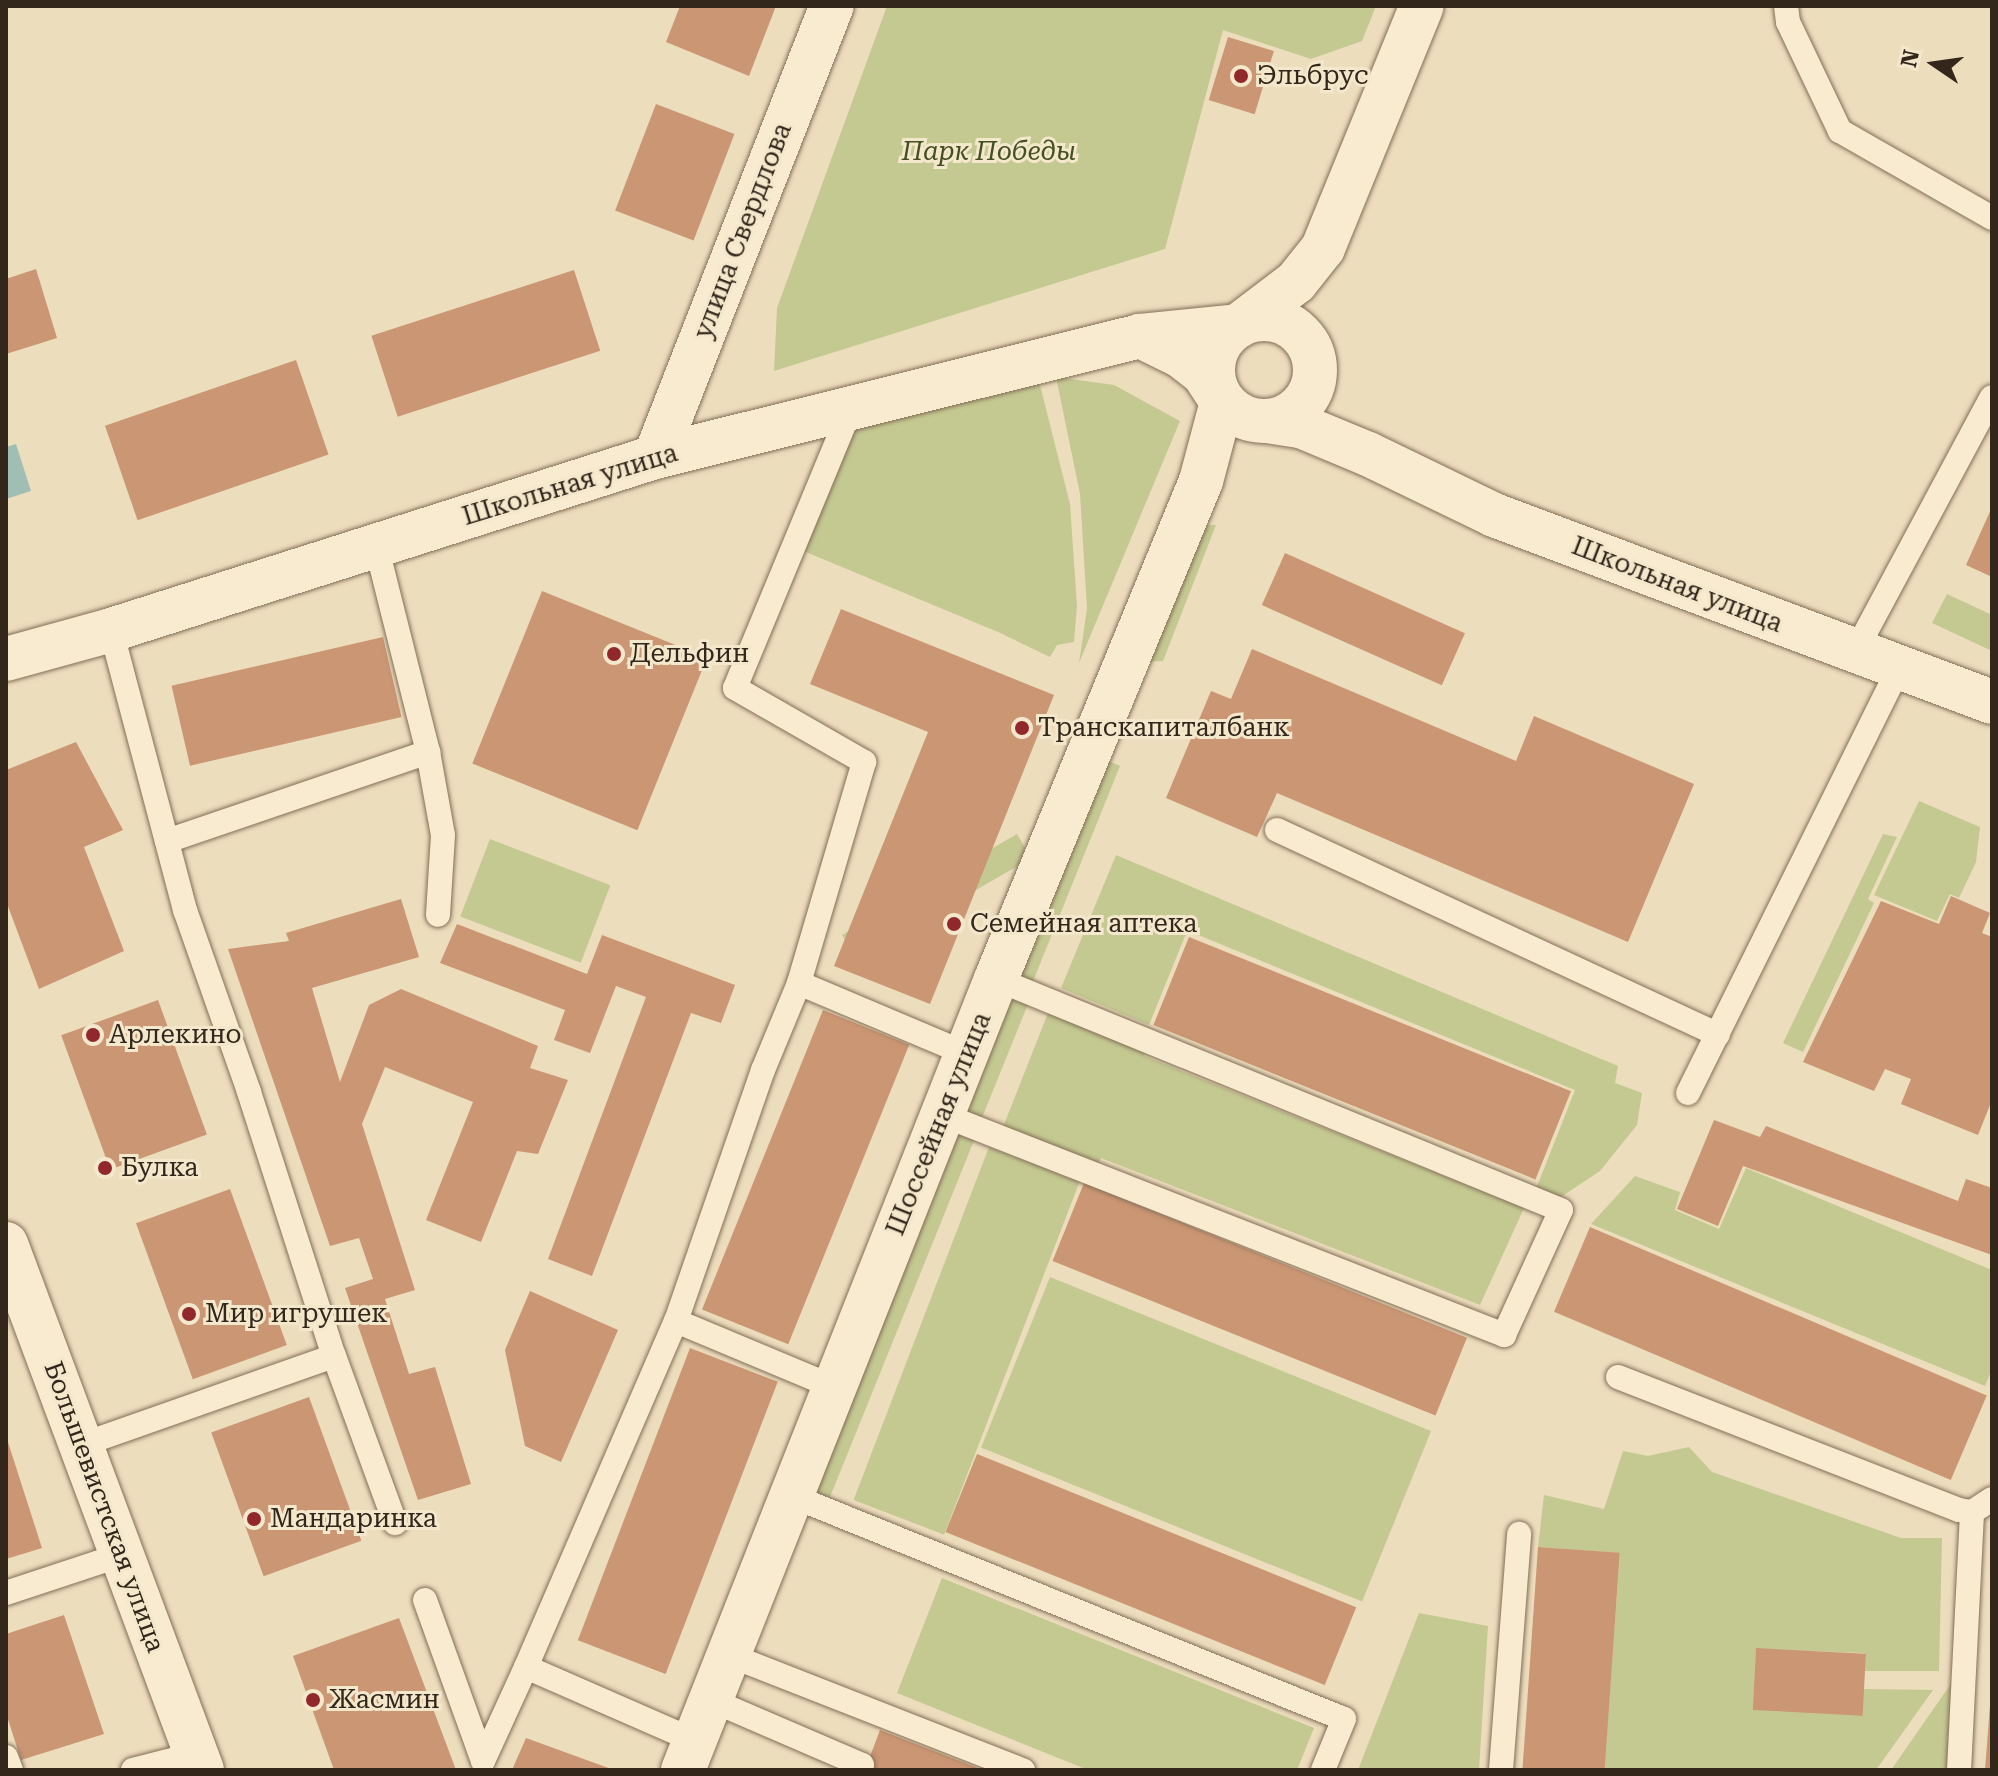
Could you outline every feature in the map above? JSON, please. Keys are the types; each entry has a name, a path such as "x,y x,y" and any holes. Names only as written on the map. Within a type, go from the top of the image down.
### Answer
{"street":[{"name":"улица Свердлова","path":"655,457 832,6"},
{"path":"1201,481 1224,448 1247,428 1284,417 1309,394 1315,378 1316,304 1323,248 1422,6"},
{"path":"1201,481 1222,402 1213,369 1223,338 1288,289 1323,248"},
{"path":"1238,326 1266,318 1282,321 1297,331 1315,360 1342,419 1368,454"},
{"name":"Школьная улица","path":"6,659 111,630 655,457 1140,336 1238,326"},
{"path":"1140,336 1181,356 1204,374 1222,402 1249,419 1267,421"},
{"name":"Школьная улица","path":"1267,421 1303,427 1368,454 1494,515 1992,702"},
{"name":"Шоссейная улица","path":"689,1756 996,979 1201,481"},
{"name":"Большевистская улица","path":"11,1270 81,1445 199,1762"}],"lane":[{"path":"1786,6 1788,22 1840,131 1992,218"},
{"path":"1855,652 1992,397"},
{"path":"425,1600 483,1761 676,1321 763,1070 799,983 864,762 735,688 851,408"},
{"path":"376,545 428,752 443,835 438,915"},
{"path":"111,630 185,910 249,1092 334,1356 395,1523"},
{"path":"1688,1093 1899,668"},
{"path":"167,841 428,752"},
{"path":"1277,830 1718,1035"},
{"path":"943,1115 1504,1335 1561,1210 996,979"},
{"path":"799,983 967,1054"},
{"path":"676,1321 834,1387"},
{"path":"81,1445 334,1356"},
{"path":"1618,1377 1982,1506 1959,1770"},
{"path":"792,1496 1344,1719 1323,1770"},
{"path":"1501,1770 1519,1534"},
{"path":"6,1593 121,1555"},
{"path":"729,1655 1023,1770"},
{"path":"526,1667 689,1756"},
{"path":"711,1700 862,1765 860,1770"},
{"path":"6,1757 11,1770"},
{"path":"133,1770 199,1762"}],"green space":[{"name":"Парк Победы","path":"887,6 1376,6 1362,41 1311,59 1223,30 1165,249 774,371 777,308"},
{"path":"1038,377 1070,504 1077,606 1074,642 1057,645 1050,657 998,632 801,550 856,414"},
{"path":"1056,377 1114,385 1180,421 1079,663 1087,609 1080,494"},
{"path":"1216,525 1163,661 1140,662 1195,526"},
{"path":"1947,594 1992,615 1992,651 1932,623"},
{"path":"1095,756 1120,766 1032,985 1007,975"},
{"path":"1919,801 1980,827 1976,862 1959,898 1950,894 1937,921 1874,895"},
{"path":"1017,834 1031,858 856,959 842,935"},
{"path":"1883,834 1897,837 1868,899 1874,903 1803,1052 1783,1043"},
{"path":"490,839 610,885 581,963 460,916"},
{"path":"1116,855 1618,1066 1615,1083 1642,1093 1637,1125 1600,1171 1558,1199 1536,1189 1575,1090 1191,932 1185,936 1149,1025 1061,988"},
{"path":"1007,992 1029,1001 981,1121 959,1112"},
{"path":"1048,1013 1146,1051 1144,1056 1524,1208 1480,1305 1101,1158 1098,1164 1003,1127"},
{"path":"950,1128 975,1138 828,1502 803,1492"},
{"path":"989,1147 1080,1182 944,1535 854,1500"},
{"path":"1746,1168 1992,1270 1992,1369 1985,1386 1591,1224 1635,1176 1680,1192 1675,1210 1719,1229"},
{"path":"1050,1277 1431,1431 1362,1602 981,1448"},
{"path":"1689,1447 1712,1472 1901,1538 1942,1538 1939,1671 1865,1671 1865,1653 1756,1649 1753,1710 1864,1689 1933,1690 1876,1770 1604,1770 1620,1553 1538,1547 1544,1495 1604,1509 1623,1451 1648,1456"},
{"path":"942,1578 1314,1728 1297,1770 1088,1770 897,1693"},
{"path":"1419,1613 1488,1626 1479,1770 1358,1770"},
{"path":"1957,1675 1950,1770 1891,1770"}],"water":[{"path":"16,444 31,491 6,499 6,447"}],"building":[{"path":"680,6 776,6 749,76 666,42"},
{"name":"Эльбрус","path":"1228,37 1274,51 1255,114 1209,100"},
{"path":"656,104 734,134 694,241 615,210"},
{"path":"36,269 57,338 6,354 6,279"},
{"path":"574,270 600,351 398,417 371,336"},
{"path":"296,360 329,455 138,520 105,426"},
{"path":"1992,507 1992,577 1966,565"},
{"path":"1285,553 1465,633 1442,685 1262,605"},
{"path":"542,591 707,658 637,830 472,763"},
{"path":"841,609 1054,695 930,1004 834,966 928,732 810,684"},
{"path":"383,637 401,717 190,766 172,686"},
{"path":"1252,649 1516,761 1534,716 1694,784 1628,942 1277,793 1257,837 1166,798 1211,691 1231,699"},
{"path":"76,742 123,830 84,847 124,951 39,989 6,901 6,770"},
{"path":"1951,896 1990,913 1982,933 1992,937 1992,1100 1978,1135 1901,1104 1911,1079 1885,1069 1874,1091 1803,1062 1881,901 1939,924"},
{"path":"401,899 419,957 312,988 340,1082 369,1005 401,989 538,1046 530,1068 568,1080 538,1154 517,1151 481,1242 426,1220 473,1102 385,1067 362,1124 415,1290 385,1299 409,1374 435,1367 471,1484 418,1500 345,1288 373,1279 359,1238 330,1246 228,949 289,941 286,933"},
{"path":"457,924 587,974 602,935 735,985 721,1023 691,1013 592,1276 548,1259 646,997 616,986 590,1053 554,1040 565,1010 440,963"},
{"path":"1189,937 1571,1091 1535,1179 1153,1025"},
{"path":"158,1000 207,1134 110,1170 61,1035"},
{"path":"823,1010 909,1045 788,1344 702,1309"},
{"path":"1714,1120 1760,1137 1766,1126 1958,1201 1966,1179 1992,1188 1992,1255 1743,1166 1718,1226 1677,1209"},
{"path":"1084,1183 1467,1338 1435,1416 1053,1261"},
{"path":"230,1189 287,1345 193,1379 136,1223"},
{"path":"1590,1227 1987,1395 1951,1480 1554,1312"},
{"path":"530,1291 618,1330 561,1462 525,1446 505,1350"},
{"path":"690,1348 778,1382 666,1674 578,1640"},
{"path":"309,1397 361,1541 264,1576 211,1433"},
{"path":"6,1436 42,1548 6,1559"},
{"path":"977,1454 1356,1607 1325,1685 946,1532"},
{"path":"1538,1547 1620,1553 1605,1770 1522,1770"},
{"path":"64,1615 104,1734 21,1760 6,1713 6,1634"},
{"path":"399,1618 456,1770 334,1770 293,1656"},
{"path":"1756,1648 1866,1654 1863,1716 1753,1710"},
{"path":"1990,1705 1992,1770 1985,1770"},
{"path":"880,1730 983,1770 865,1770"},
{"path":"526,1738 614,1770 512,1770"}],"place":[{"name":"Эльбрус","path":"1241,76"},
{"name":"Дельфин","path":"614,654"},
{"name":"Транскапиталбанк","path":"1022,728"},
{"name":"Семейная аптека","path":"954,924"},
{"name":"Арлекино","path":"93,1035"},
{"name":"Булка","path":"105,1168"},
{"name":"Мир игрушек","path":"189,1314"},
{"name":"Мандаринка","path":"254,1519"},
{"name":"Жасмин","path":"313,1700"}]}
